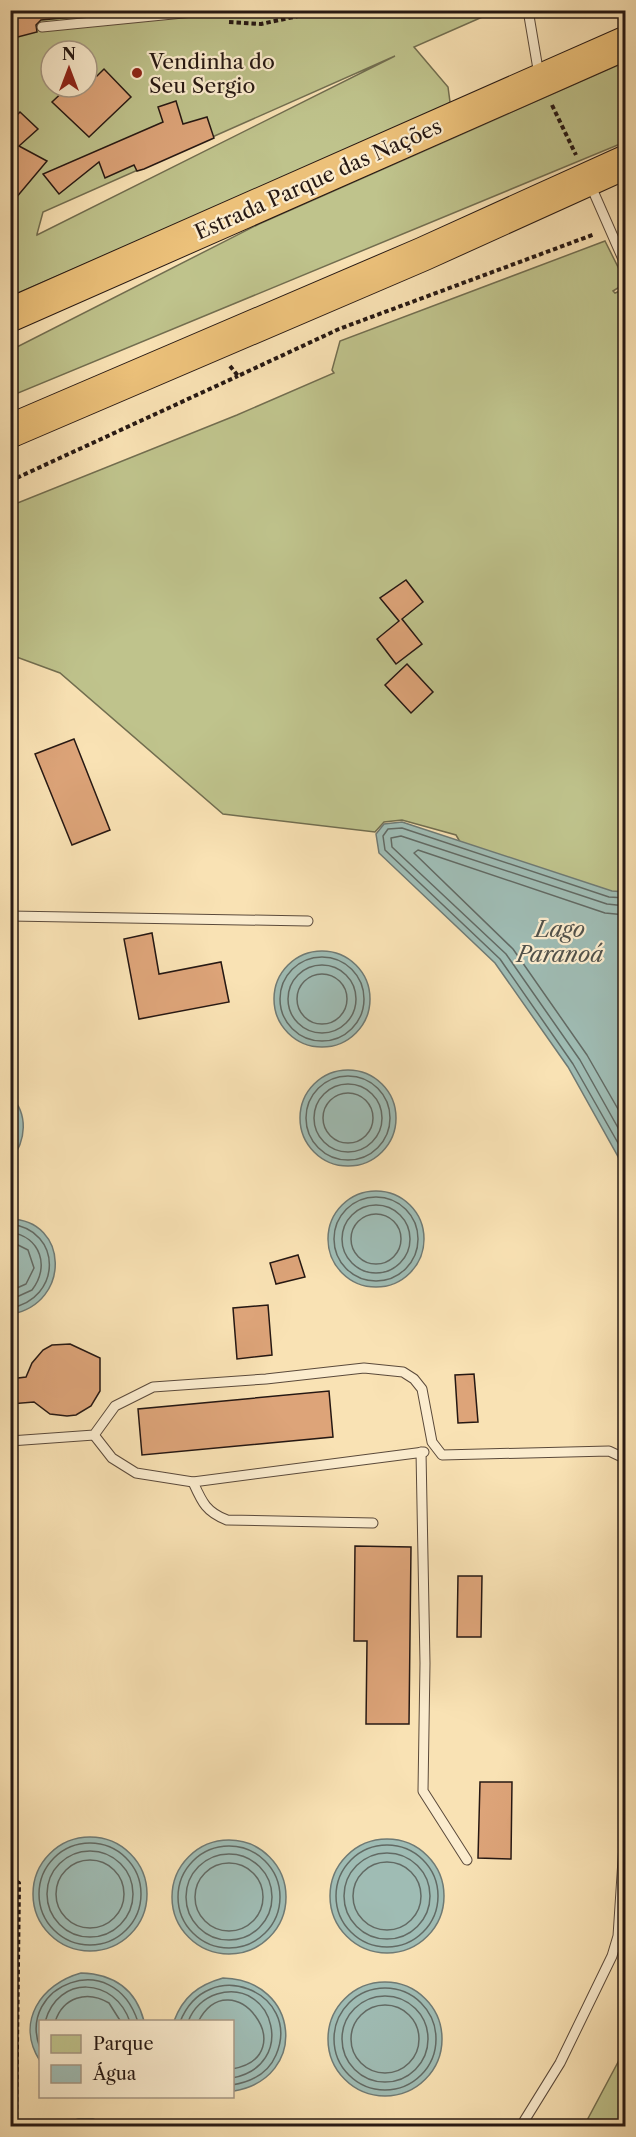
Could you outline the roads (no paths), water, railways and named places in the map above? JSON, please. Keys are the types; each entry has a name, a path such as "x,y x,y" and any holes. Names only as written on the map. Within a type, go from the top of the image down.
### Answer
{"highway":[{"name":"Estrada Parque das Nações","path":"10,315 626,43"},
{"path":"10,431 423,254 626,162"}],"lane":[{"path":"42,27 213,10"},
{"path":"528,10 540,80"},
{"path":"587,179 626,266"},
{"path":"10,916 308,921"},
{"path":"94,1436 115,1406 153,1387 266,1379 364,1368 403,1372 414,1379 422,1389 436,1450 442,1455 609,1451 626,1459"},
{"path":"10,1441 94,1436"},
{"path":"94,1436 112,1458 136,1473 194,1482 436,1450"},
{"path":"421,1452 425,1662 423,1791 467,1860"},
{"path":"194,1482 204,1507 212,1514 227,1520 373,1523"},
{"path":"521,2127 560,2062 612,1956 619,1925 626,1814"}],"water":[{"name":"Lago Paranoá","path":"402,822 612,891 625,892 625,1169 568,1067 495,963 379,853 376,834 384,824"},
{"path":"322,951 340,955 356,965 366,981 370,999 366,1017 356,1033 340,1043 322,1047 304,1043 288,1033 278,1017 274,999 278,981 288,965 304,955"},
{"path":"348,1070 366,1074 382,1084 392,1100 396,1118 392,1136 382,1152 366,1162 348,1166 330,1162 314,1152 304,1136 300,1118 304,1100 314,1084 330,1074"},
{"path":"10,1095 16,1102 23,1119 20,1144 11,1160"},
{"path":"376,1191 394,1195 410,1205 420,1221 424,1239 420,1257 410,1273 394,1283 376,1287 358,1283 342,1273 332,1257 328,1239 332,1221 342,1205 358,1195"},
{"path":"10,1219 29,1223 44,1233 52,1247 55,1263 53,1279 45,1295 31,1307 12,1314"},
{"path":"90,1837 112,1842 130,1854 142,1872 147,1894 142,1916 130,1934 112,1946 90,1951 68,1946 50,1934 38,1916 33,1894 38,1872 50,1854 68,1842"},
{"path":"387,1839 409,1844 427,1856 439,1874 444,1896 439,1918 427,1936 409,1948 387,1953 365,1948 347,1936 335,1918 330,1896 335,1874 347,1856 365,1844"},
{"path":"229,1840 251,1845 269,1857 281,1875 286,1897 281,1919 269,1937 251,1949 229,1954 207,1949 189,1937 177,1919 172,1897 177,1875 189,1857 207,1845"},
{"path":"81,1973 113,1980 129,1992 144,2020 39,2020 39,2059 30,2032 31,2019 44,1995 67,1978"},
{"path":"223,1978 249,1983 268,1995 280,2011 286,2030 284,2050 275,2068 258,2082 234,2091 234,2020 174,2020 182,2005 192,1993 206,1984"},
{"path":"385,1982 407,1987 425,1999 437,2017 442,2039 437,2061 425,2079 407,2091 385,2096 363,2091 345,2079 333,2061 328,2039 333,2017 345,1999 363,1987"},
{"path":"78,2119 93,2119 112,2126 57,2126"}],"place":[{"name":"Vendinha do Seu Sergio","path":"137,73"}]}
